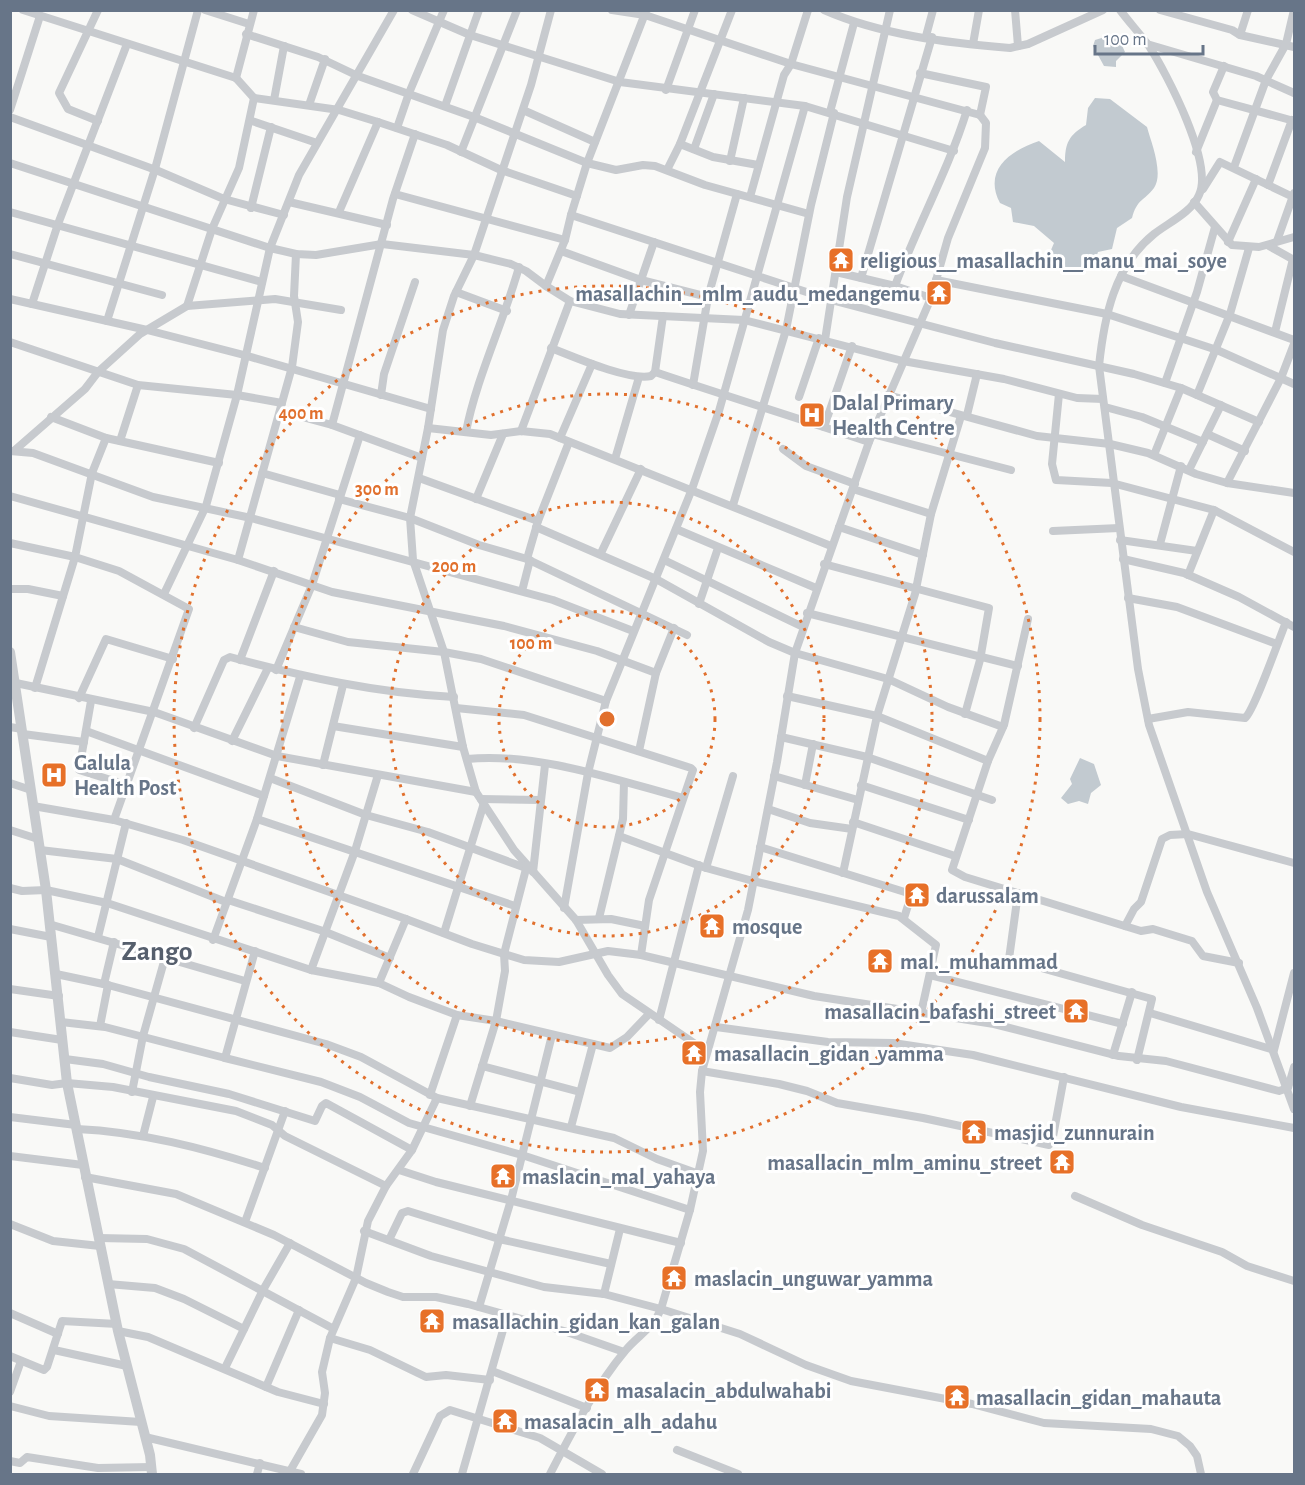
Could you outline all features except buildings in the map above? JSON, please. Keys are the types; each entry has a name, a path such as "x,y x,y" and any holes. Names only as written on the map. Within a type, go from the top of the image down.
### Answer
{"street":[{"path":"23,10 236,78 254,98 274,99 339,110 415,134 501,170 577,196"},
{"path":"53,19 58,10"},
{"path":"98,10 86,31 59,93 68,109 98,121"},
{"path":"107,321 154,169 198,10"},
{"path":"205,10 249,24"},
{"path":"236,78 254,10"},
{"path":"164,594 206,506 237,395 244,355 270,249 317,143 339,110 394,10"},
{"path":"412,10 470,35 503,43 539,59 620,82 666,90 701,92 805,106 832,112 954,151"},
{"path":"398,128 409,93 444,10"},
{"path":"445,106 479,10"},
{"path":"461,152 517,10"},
{"path":"551,10 523,110 474,255 456,292 443,330 428,428 410,518 413,561 444,652 462,747 480,798 528,868 576,920 622,994 707,1052"},
{"path":"550,1474 587,1408 624,1352 653,1327 661,1309 699,1174 703,1151 700,1092 702,1071 731,976 753,881 795,653 824,564 871,438 931,298 948,238 985,148 986,123 980,115 967,110 791,64 646,13 612,10"},
{"path":"666,90 695,10"},
{"path":"667,170 680,144 732,10"},
{"path":"750,197 784,75 791,64 808,10"},
{"path":"824,10 851,22 884,30 1010,48 1100,11"},
{"path":"733,505 786,330 852,10"},
{"path":"799,397 822,339 836,272 847,197 866,124 890,10"},
{"path":"861,278 904,135 929,37 933,10"},
{"path":"973,44 979,10"},
{"path":"1014,10 1018,46"},
{"path":"1120,10 1147,44 1182,109 1196,152 1202,181 1197,199 1215,227 1228,242 1249,248 1294,237"},
{"path":"1160,10 1232,30 1240,35 1290,45"},
{"path":"1240,35 1248,10"},
{"path":"1234,166 1257,110 1266,80 1290,45 1294,10"},
{"path":"546,286 565,240 587,163 646,13"},
{"path":"10,110 40,16"},
{"path":"246,34 325,60 358,76 474,117 587,163 610,170 643,165 667,170 737,194 809,214"},
{"path":"32,304 57,224 127,44"},
{"path":"1147,44 1224,66 1266,80 1294,93"},
{"path":"274,99 284,46"},
{"path":"309,105 325,60"},
{"path":"1196,152 1217,100 1213,92 1224,66"},
{"path":"920,73 986,87 980,115"},
{"path":"694,149 714,94"},
{"path":"187,306 212,229 239,168 252,121 254,98"},
{"path":"730,161 744,98"},
{"path":"1217,100 1293,121 1268,185"},
{"path":"564,908 588,773 606,701 692,489 723,396 805,106"},
{"path":"523,110 595,142"},
{"path":"895,286 915,231 954,151 967,110"},
{"path":"10,117 154,169 224,199 284,215"},
{"path":"252,121 317,143"},
{"path":"339,212 378,122"},
{"path":"251,208 271,128"},
{"path":"332,425 395,194 415,134"},
{"path":"680,144 730,161 758,165"},
{"path":"1273,243 1294,195 1268,185 1234,166 1220,162 1197,199 1138,249 1121,276 1107,314 1099,366 1110,444 1112,483 1148,719 1207,892 1274,1050 1294,1109"},
{"path":"10,164 74,183 270,249 316,255 382,244 474,255 519,267 570,301 628,315 744,320 903,361 977,374 1104,403 1245,451"},
{"path":"1228,242 1256,179"},
{"path":"395,194 565,240"},
{"path":"693,385 716,262 737,194"},
{"path":"289,202 387,225"},
{"path":"10,212 262,282"},
{"path":"571,215 831,300 1165,383 1259,422"},
{"path":"1165,383 1215,227"},
{"path":"628,315 654,242"},
{"path":"1273,243 1294,260 1275,332"},
{"path":"1197,395 1230,314 1249,248"},
{"path":"561,250 640,280 708,297"},
{"path":"238,560 292,367 298,322 296,254"},
{"path":"10,255 45,262 162,295"},
{"path":"466,432 474,398 507,311 519,267"},
{"path":"836,272 895,286 931,298"},
{"path":"1121,276 1230,314 1294,342 1281,378 1227,483"},
{"path":"936,280 1107,314 1216,350 1294,384"},
{"path":"381,395 384,374 416,282"},
{"path":"456,292 507,311"},
{"path":"13,450 85,389 98,372 147,330 187,306 257,298 341,310"},
{"path":"10,300 147,330 292,367 431,409"},
{"path":"521,431 570,301"},
{"path":"551,348 592,364 639,377 651,376 656,372 663,316"},
{"path":"10,342 138,384 237,395 281,407 422,458"},
{"path":"824,427 852,346"},
{"path":"560,438 592,364"},
{"path":"656,372 723,396 764,406 824,427 948,453 1011,470"},
{"path":"843,873 877,716 916,589 931,514 948,453 964,416 977,374"},
{"path":"615,459 639,377"},
{"path":"120,441 138,384"},
{"path":"1154,455 1181,388"},
{"path":"1059,394 1052,464 1056,480 1112,483 1214,510 1294,552"},
{"path":"888,395 1055,439 1110,444 1154,455 1227,483 1294,493"},
{"path":"1160,544 1171,498 1185,468 1205,438 1221,405"},
{"path":"51,417 106,438 219,463"},
{"path":"428,428 503,434 521,431 560,438 733,505 831,546"},
{"path":"476,499 503,434"},
{"path":"232,741 294,627 312,585 360,435"},
{"path":"35,688 75,557 92,473 106,438"},
{"path":"522,591 537,524 569,442"},
{"path":"783,449 806,466 931,514"},
{"path":"13,450 33,453 92,473 146,495 206,506 522,591 598,616 633,631"},
{"path":"601,554 641,469"},
{"path":"262,473 410,518 528,560 687,635"},
{"path":"419,478 537,524 656,579 769,642 795,653 888,679 965,714 1003,727"},
{"path":"10,496 238,560 343,595 532,633 597,651 656,673"},
{"path":"1188,575 1214,510"},
{"path":"839,527 922,555"},
{"path":"1053,531 1119,528"},
{"path":"676,529 816,588"},
{"path":"1120,540 1197,551"},
{"path":"10,543 75,557 119,571 189,609 114,820"},
{"path":"699,604 718,548"},
{"path":"1123,559 1188,575 1239,597 1294,627"},
{"path":"664,560 803,627"},
{"path":"824,564 989,608 965,714"},
{"path":"240,660 274,571"},
{"path":"10,589 28,589 63,596"},
{"path":"1128,598 1178,607 1277,644"},
{"path":"807,613 980,654 1018,666"},
{"path":"1028,619 1003,727 988,761 952,866 954,873 1141,931 1153,929 1192,941 1203,956 1239,963"},
{"path":"1148,719 1188,712 1245,718 1253,709 1286,622"},
{"path":"294,627 348,642 444,652 518,670 606,701"},
{"path":"639,751 656,673 674,628"},
{"path":"79,698 106,639 173,659"},
{"path":"10,652 46,890 67,1083 117,1327 145,1437 151,1471 98,1468 27,1457 20,1463 10,1461"},
{"path":"194,728 224,660 230,657 300,677 344,685 454,696"},
{"path":"213,940 257,819 300,677"},
{"path":"13,682 79,698 154,712 277,756 378,775 480,798 540,800"},
{"path":"323,765 344,685"},
{"path":"788,696 877,716 988,761"},
{"path":"91,700 79,770 127,785"},
{"path":"456,708 524,715 693,770 664,851 650,900 640,955"},
{"path":"333,726 462,747"},
{"path":"10,727 84,742"},
{"path":"86,731 141,749 264,796"},
{"path":"781,737 867,757 992,800"},
{"path":"805,785 813,744"},
{"path":"467,759 504,757 588,773 683,798"},
{"path":"470,1106 496,1021 505,971 504,954 515,906 528,868 545,765"},
{"path":"311,970 323,931 355,851 378,775"},
{"path":"659,1020 703,866 733,776"},
{"path":"774,776 858,800"},
{"path":"270,778 366,815 428,832 528,868"},
{"path":"599,918 620,836 624,810 624,782"},
{"path":"10,783 31,790"},
{"path":"861,785 969,820"},
{"path":"444,933 472,848 480,798"},
{"path":"33,806 126,823 338,894 524,960 560,962 608,951 640,955 814,996 994,1024 1137,1060 1158,1059 1270,1089 1279,1091 1287,1088"},
{"path":"768,809 810,823 852,825 956,856"},
{"path":"257,819 515,906"},
{"path":"98,937 126,823"},
{"path":"10,830 39,845 117,859 227,901 323,931 390,958"},
{"path":"1125,926 1134,909 1141,902 1162,839 1170,835 1188,834 1294,863"},
{"path":"620,836 703,866 753,881 904,918 936,945 921,1013"},
{"path":"760,847 908,893 911,896 904,918"},
{"path":"10,888 22,891 46,890 106,903 213,940 311,970 379,983 409,998 458,1015 496,1021 610,1048 617,1046 649,1014"},
{"path":"1018,893 1009,959 1066,977 1132,992 1152,999 1137,1060"},
{"path":"379,983 406,918"},
{"path":"576,920 599,918 645,926"},
{"path":"49,924 245,981"},
{"path":"10,928 51,937"},
{"path":"100,1026 114,942"},
{"path":"225,1058 234,1019 255,951"},
{"path":"132,1092 143,1036 165,958"},
{"path":"1274,1050 1294,973"},
{"path":"56,974 106,985 347,1051 433,1096 614,1138 657,1159 699,1174"},
{"path":"930,975 1123,1024"},
{"path":"10,989 59,996"},
{"path":"1113,1054 1132,992"},
{"path":"1150,1013 1274,1050"},
{"path":"290,1471 314,1432 324,1404 322,1372 332,1329 356,1278 364,1231 386,1186 399,1170 425,1127 458,1015"},
{"path":"61,1022 100,1026 321,1082 360,1097 409,1123 522,1155 690,1210"},
{"path":"716,1027 828,1042 893,1043 973,1055 1181,1107 1294,1128"},
{"path":"10,1032 62,1040"},
{"path":"479,1307 511,1200 552,1035"},
{"path":"571,1127 593,1044"},
{"path":"65,1059 103,1064 229,1094 315,1121 322,1106 326,1103 412,1150"},
{"path":"482,1066 580,1092"},
{"path":"1287,1088 1294,1067"},
{"path":"702,1071 797,1089 837,1103 923,1118 1049,1145 1052,1142 1064,1077"},
{"path":"10,1078 52,1085 67,1083 132,1092 236,1111 279,1129 285,1136 386,1186"},
{"path":"143,1136 153,1097"},
{"path":"245,1222 285,1111"},
{"path":"10,1117 119,1131 222,1154 265,1168"},
{"path":"10,1156 84,1171 176,1194 245,1222 356,1278 404,1297 436,1297 479,1307 624,1352"},
{"path":"399,1170 436,1182 620,1229 681,1242"},
{"path":"1075,1196 1142,1225 1222,1252 1247,1266 1294,1281"},
{"path":"389,1240 405,1210 499,1239 611,1264"},
{"path":"10,1224 53,1241 99,1242 147,1239 184,1249 332,1329"},
{"path":"604,1293 620,1229"},
{"path":"364,1231 431,1256 544,1287 604,1293 661,1309 740,1334 806,1365 851,1381 972,1404 1044,1423 1151,1429 1178,1436 1190,1446 1197,1456 1201,1474"},
{"path":"225,1368 262,1290 290,1243"},
{"path":"108,1284 155,1288 184,1299 244,1329"},
{"path":"266,1387 299,1310"},
{"path":"10,1313 58,1334"},
{"path":"462,1474 507,1316"},
{"path":"10,1356 44,1370 48,1367 64,1321 117,1327 225,1368 266,1387 324,1404"},
{"path":"330,1338 370,1350 426,1377 491,1375 587,1408"},
{"path":"54,1350 127,1366"},
{"path":"10,1392 21,1361"},
{"path":"10,1406 49,1416 141,1422"},
{"path":"413,1474 440,1416 446,1411 456,1411 524,1432 563,1450 602,1474"},
{"path":"145,1437 301,1474"},
{"path":"677,1450 738,1474"},
{"path":"257,1474 260,1463"}],"shaded area":[{"path":"1108,36 1118,37 1125,52 1116,61 1116,67 1104,66 1093,46 1095,40"},
{"path":"1095,98 1110,99 1147,127 1158,174 1154,188 1139,204 1132,218 1117,228 1112,249 1098,252 1094,264 1077,274 1051,268 1048,257 1054,243 1034,226 1013,222 1011,208 1000,203 995,181 997,172 1009,157 1018,150 1039,141 1065,162 1069,140 1086,125 1088,108"},
{"path":"1080,758 1094,764 1101,785 1091,793 1088,804 1079,801 1068,804 1061,798 1072,784 1070,779"}],"place":[{"name":"religious__masallachin__manu_mai_soye","path":"841,260"},
{"name":"masallachin__mlm_audu_medangemu","path":"939,293"},
{"name":"Dalal Primary Health Centre","path":"812,415"},
{"name":"Galula Health Post","path":"54,775"},
{"name":"darussalam","path":"917,895"},
{"name":"mosque","path":"712,926"},
{"name":"mal._muhammad","path":"880,961"},
{"name":"masallacin_bafashi_street","path":"1076,1011"},
{"name":"masallacin_gidan_yamma","path":"694,1053"},
{"name":"masjid_zunnurain","path":"974,1132"},
{"name":"masallacin_mlm_aminu_street","path":"1062,1162"},
{"name":"maslacin_mal_yahaya","path":"503,1176"},
{"name":"maslacin_unguwar_yamma","path":"674,1278"},
{"name":"masallachin_gidan_kan_galan","path":"432,1321"},
{"name":"masalacin_abdulwahabi","path":"597,1390"},
{"name":"masallacin_gidan_mahauta","path":"957,1397"},
{"name":"masalacin_alh_adahu","path":"505,1421"}],"district":[{"name":"Zango","path":"157,950"}]}
